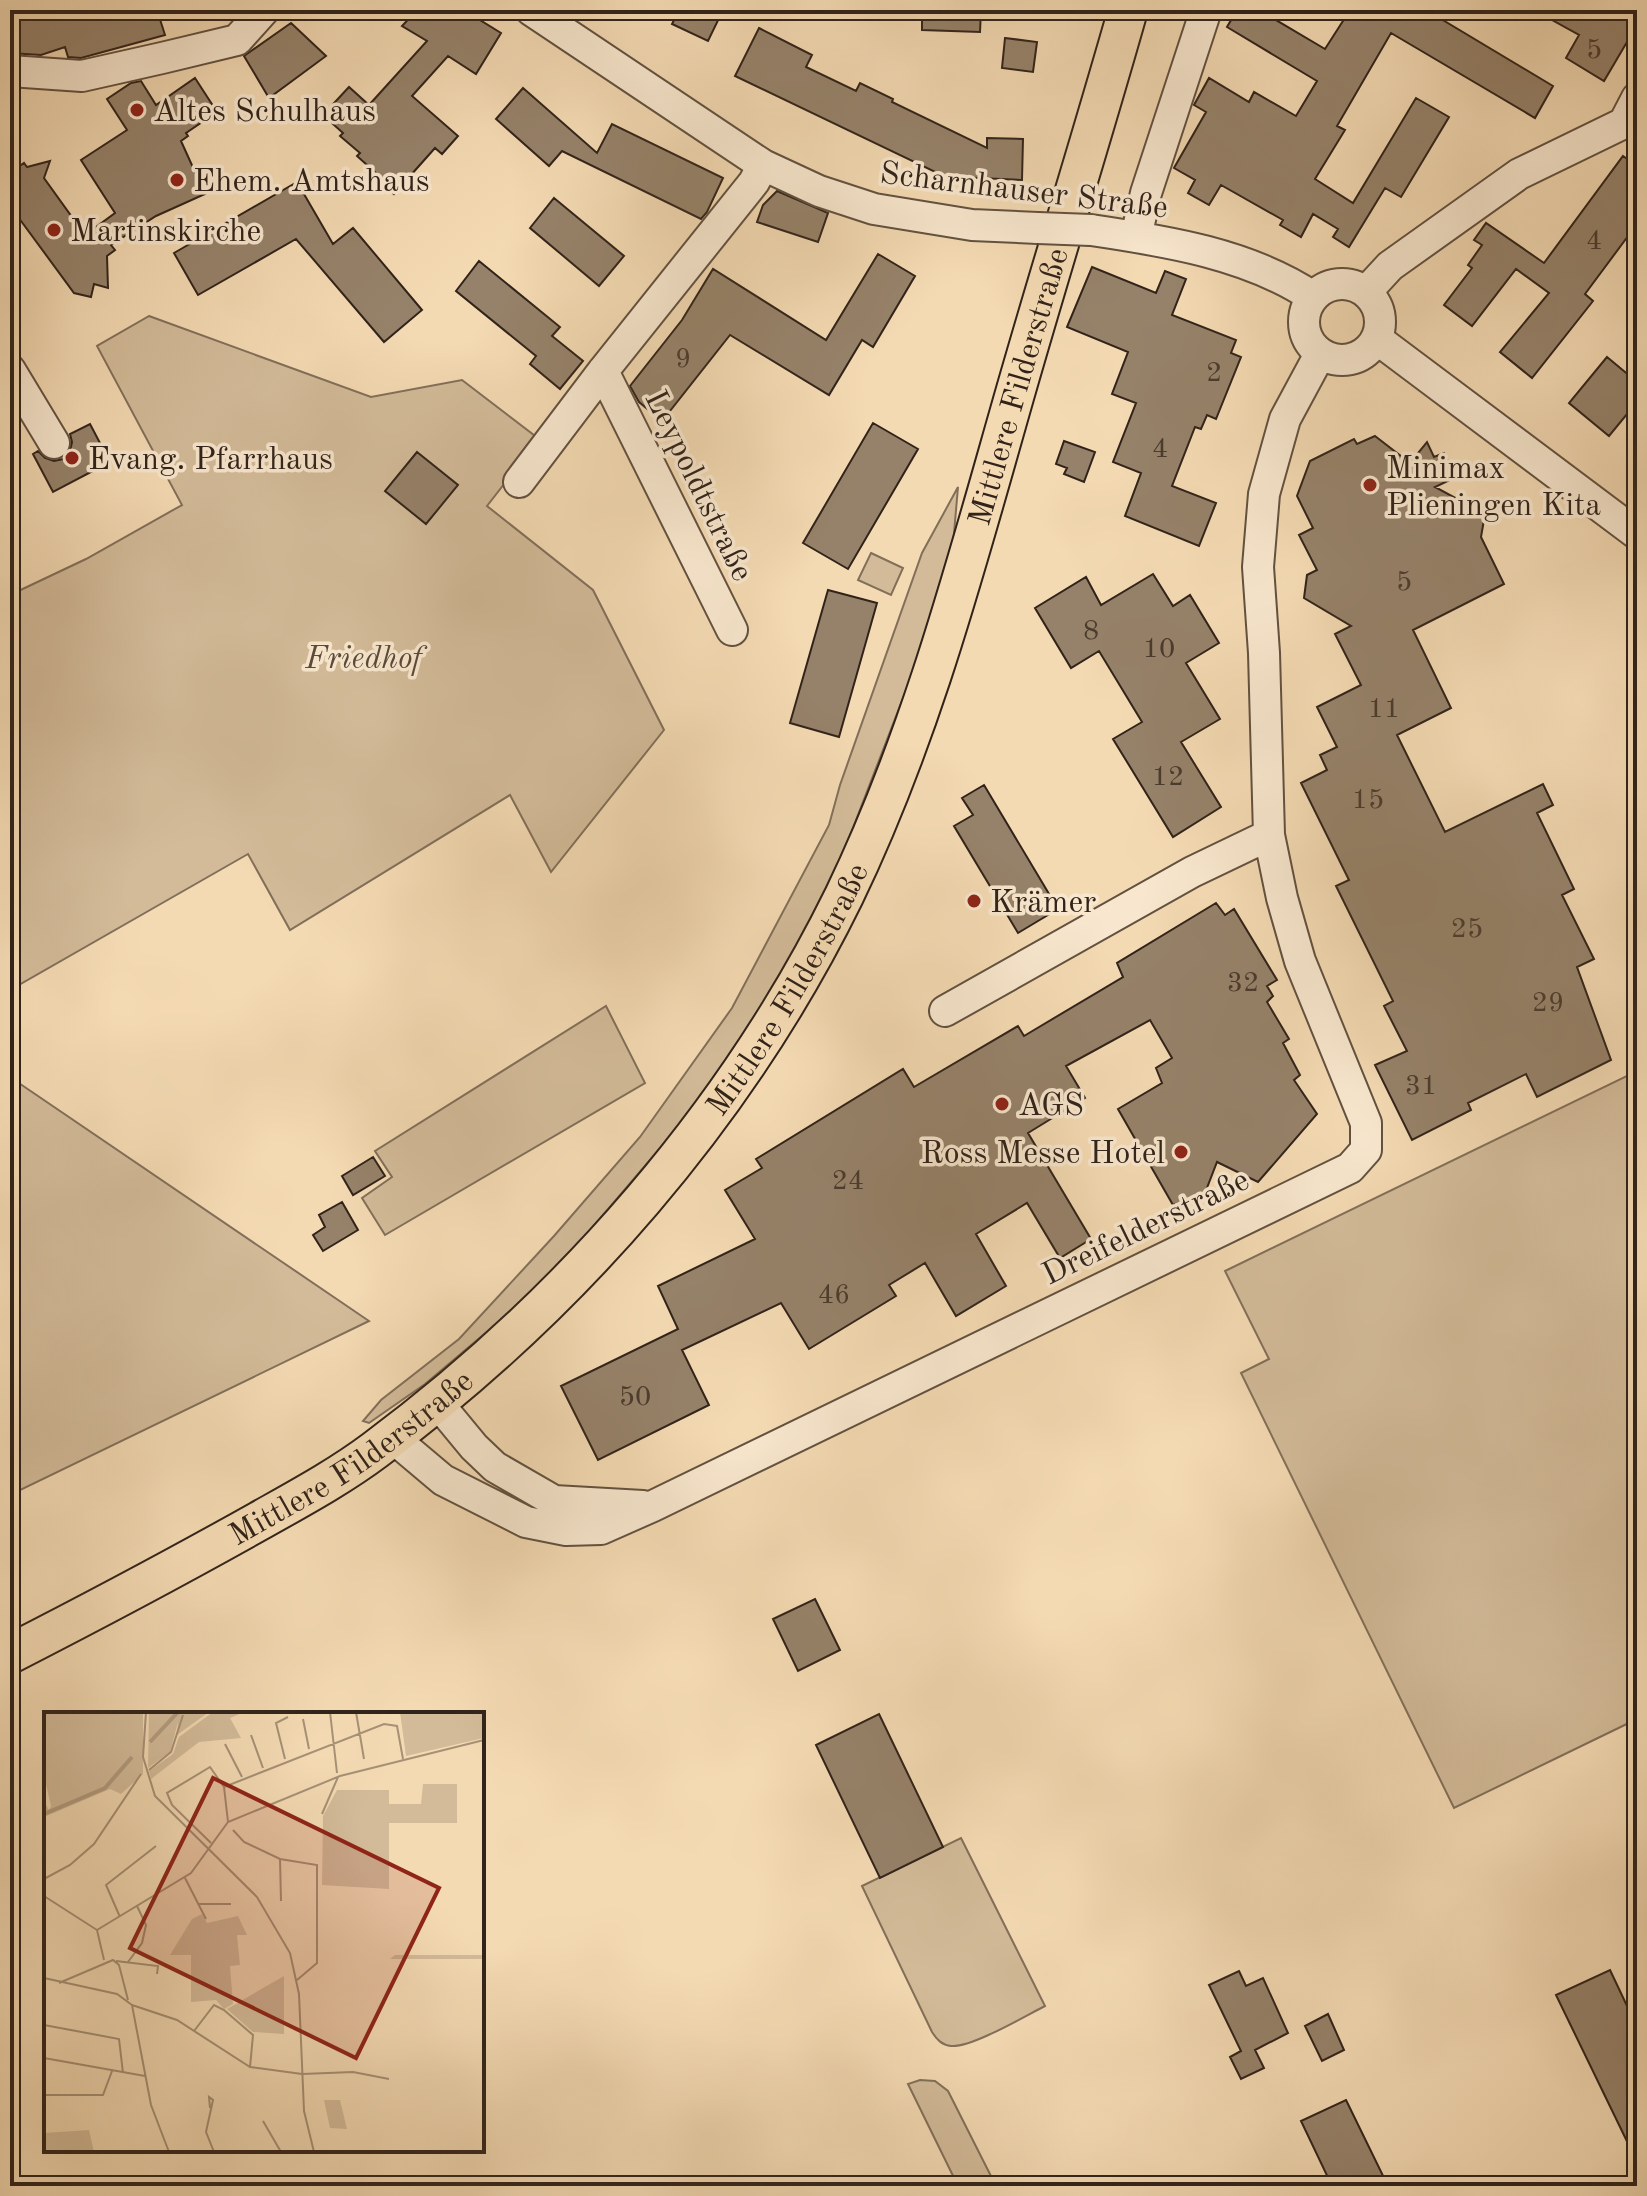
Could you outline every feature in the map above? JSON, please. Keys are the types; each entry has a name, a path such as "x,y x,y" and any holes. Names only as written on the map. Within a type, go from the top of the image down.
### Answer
{"main road":[{"name":"Mittlere Filderstraße","path":"10,1654 219,1544 355,1464 392,1437 530,1319 563,1286 670,1168 736,1078 796,984 842,899 883,809 939,656 1128,10"}],"street":[{"path":"10,71 82,76 237,40 264,10"},
{"name":"Scharnhauser Straße","path":"531,10 763,165 819,191 874,209 972,225 1091,230 1204,250 1286,280 1313,297"},
{"path":"1136,237 1146,193 1206,10"},
{"path":"1366,292 1390,266 1519,174 1633,118"},
{"name":"Leypoldtstraße","path":"519,482 754,182 763,165"},
{"path":"1348,284 1366,292 1377,305 1381,322 1377,339 1367,352 1352,360 1335,361 1320,354 1307,338 1304,316 1313,297 1329,286 1348,284"},
{"path":"1377,339 1637,534"},
{"name":"Dreifelderstraße","path":"392,1437 443,1480 526,1522 566,1530 601,1529 1350,1168 1366,1150 1366,1123 1300,961 1282,898 1269,835 1264,653 1258,567 1264,494 1285,419 1320,354"},
{"path":"10,370 54,443"},
{"name":"Leypoldtstraße","path":"603,371 732,630"},
{"path":"945,1011 1192,872 1269,835"},
{"name":"Dreifelderstraße","path":"436,1401 495,1467 554,1501 653,1506"}],"green space":[{"name":"Friedhof","path":"149,316 371,397 462,380 539,439 487,506 593,590 664,730 551,872 510,795 290,930 248,854 10,990 10,595 86,559 182,505 97,346"},
{"path":"958,487 953,545 925,641 831,885 727,1070 562,1263 520,1304 425,1384 369,1423 363,1421 381,1400 459,1339 554,1236 640,1137 732,1008 829,825 840,785 922,553"},
{"path":"871,553 903,568 891,595 858,580"},
{"path":"606,1006 645,1083 385,1235 362,1198 392,1177 375,1151"},
{"path":"1637,1071 1637,1719 1454,1808 1241,1373 1269,1359 1225,1271"},
{"path":"10,1077 369,1321 10,1495"},
{"path":"961,1838 1045,2006 984,2037 951,2046 940,2042 932,2032 862,1886"},
{"path":"920,2080 935,2081 948,2091 996,2186 958,2186 908,2084"}],"building":[{"path":"10,10 157,10 165,35 81,58 68,57 65,47 41,55 10,53"},
{"path":"417,10 451,10 467,19 470,14 501,33 476,74 448,56 412,96 458,136 442,154 435,148 394,194 374,177 377,174 357,156 360,153 340,136 343,133 323,115 349,87 369,105 427,41 402,26"},
{"path":"679,10 723,10 708,41 672,24"},
{"path":"922,10 981,10 980,32 922,30"},
{"path":"1237,10 1259,10 1325,49 1350,10 1426,10 1553,86 1535,118 1391,33 1337,126 1345,130 1315,179 1353,203 1416,98 1449,117 1401,197 1385,188 1349,247 1333,237 1338,229 1313,214 1301,237 1280,225 1283,220 1221,185 1209,205 1188,193 1195,180 1174,168 1206,112 1194,105 1209,78 1249,102 1254,92 1296,116 1317,81 1227,27"},
{"path":"1534,10 1637,10 1637,25 1604,81 1566,58 1579,35"},
{"path":"291,23 326,56 269,98 244,56"},
{"path":"759,28 812,55 806,67 856,91 860,83 987,148 987,138 1023,139 1022,180 958,177 956,182 735,76"},
{"path":"1005,38 1037,42 1033,72 1002,68"},
{"path":"195,78 217,112 186,133 188,136 181,141 205,194 156,216 111,245 115,250 107,256 108,288 94,284 91,297 74,293 10,206 10,173 24,163 27,167 50,161 44,178 85,235 115,213 81,160 127,130 107,99 131,83 141,81 156,105"},
{"path":"523,88 597,153 612,124 723,178 707,212 701,219 562,151 549,166 496,119"},
{"path":"1623,156 1637,166 1637,224 1585,294 1593,301 1532,378 1500,352 1549,293 1516,269 1472,326 1444,305 1472,268 1468,265 1482,245 1474,240 1486,223 1544,263"},
{"path":"297,182 333,244 353,228 422,310 384,342 296,239 198,295 174,253"},
{"path":"777,191 828,213 818,242 757,222 763,205"},
{"path":"554,198 624,256 599,286 530,228"},
{"path":"878,254 915,276 873,347 862,340 829,395 730,335 662,421 639,402 630,386 682,320 713,269 826,340"},
{"path":"479,261 560,327 552,336 583,361 560,389 530,364 536,356 456,291"},
{"path":"1092,267 1156,293 1165,271 1186,279 1172,315 1236,340 1231,353 1241,357 1216,419 1207,415 1201,429 1195,427 1172,486 1216,503 1199,546 1125,516 1141,473 1113,462 1136,403 1112,394 1128,352 1067,327"},
{"path":"1607,357 1637,382 1637,402 1609,436 1569,403"},
{"path":"873,423 918,449 848,569 803,543"},
{"name":"Evang. Pfarrhaus","path":"90,424 110,462 53,492 33,454 38,451 54,461 63,459 70,451 70,434"},
{"path":"1375,436 1410,463 1427,442 1434,457 1444,453 1456,477 1435,487 1485,514 1481,537 1504,584 1413,630 1451,708 1397,735 1445,832 1543,784 1553,805 1537,813 1574,889 1562,895 1594,959 1577,967 1611,1060 1537,1097 1526,1074 1468,1103 1471,1110 1412,1140 1375,1065 1407,1051 1384,1006 1393,1001 1336,886 1349,880 1301,783 1327,770 1320,755 1337,747 1317,707 1361,685 1335,634 1351,626 1304,598 1307,575 1317,570 1299,535 1313,528 1297,496 1310,461 1354,439 1357,444"},
{"path":"1064,441 1095,452 1084,482 1064,474 1067,468 1056,464"},
{"path":"417,452 458,485 426,524 385,491"},
{"path":"1153,574 1173,606 1190,595 1219,643 1186,663 1220,719 1181,742 1221,807 1173,837 1113,739 1142,722 1099,651 1071,668 1035,608 1086,577 1101,605"},
{"path":"828,590 877,603 839,737 790,723"},
{"path":"984,785 1058,909 1018,933 954,826 973,815 962,798"},
{"path":"1216,903 1225,915 1234,909 1277,980 1267,986 1273,996 1267,1002 1289,1039 1283,1043 1300,1075 1294,1080 1317,1114 1258,1182 1217,1162 1205,1193 1173,1205 1118,1109 1162,1083 1156,1068 1172,1058 1150,1020 1066,1066 1085,1098 1028,1133 1091,1239 1060,1258 1027,1203 976,1234 1006,1286 956,1316 925,1263 889,1285 896,1296 809,1349 781,1303 682,1350 709,1405 598,1460 561,1386 678,1329 658,1286 755,1239 725,1190 762,1168 756,1159 903,1069 914,1087 1018,1026 1024,1036 1123,977 1117,963"},
{"path":"373,1157 385,1176 353,1195 342,1176"},
{"path":"342,1202 358,1230 323,1251 313,1235 325,1227 319,1215"},
{"path":"815,1599 840,1650 798,1671 773,1619"},
{"path":"879,1714 943,1847 880,1878 816,1745"},
{"path":"1610,1970 1637,2027 1637,2162 1556,1995"},
{"path":"1239,1971 1246,1986 1263,1978 1288,2033 1255,2050 1264,2068 1241,2079 1230,2057 1241,2051 1209,1985"},
{"path":"1328,2014 1344,2050 1322,2061 1305,2026"},
{"path":"1346,2100 1388,2186 1332,2186 1301,2121"}],"place":[{"name":"Altes Schulhaus","path":"137,110"},
{"name":"Ehem. Amtshaus","path":"177,180"},
{"name":"Martinskirche","path":"54,230"},
{"name":"Evang. Pfarrhaus","path":"72,458"},
{"name":"Minimax Plieningen Kita","path":"1370,485"},
{"name":"Krämer","path":"974,901"},
{"name":"AGS","path":"1002,1104"},
{"name":"Ross Messe Hotel","path":"1181,1152"}]}
